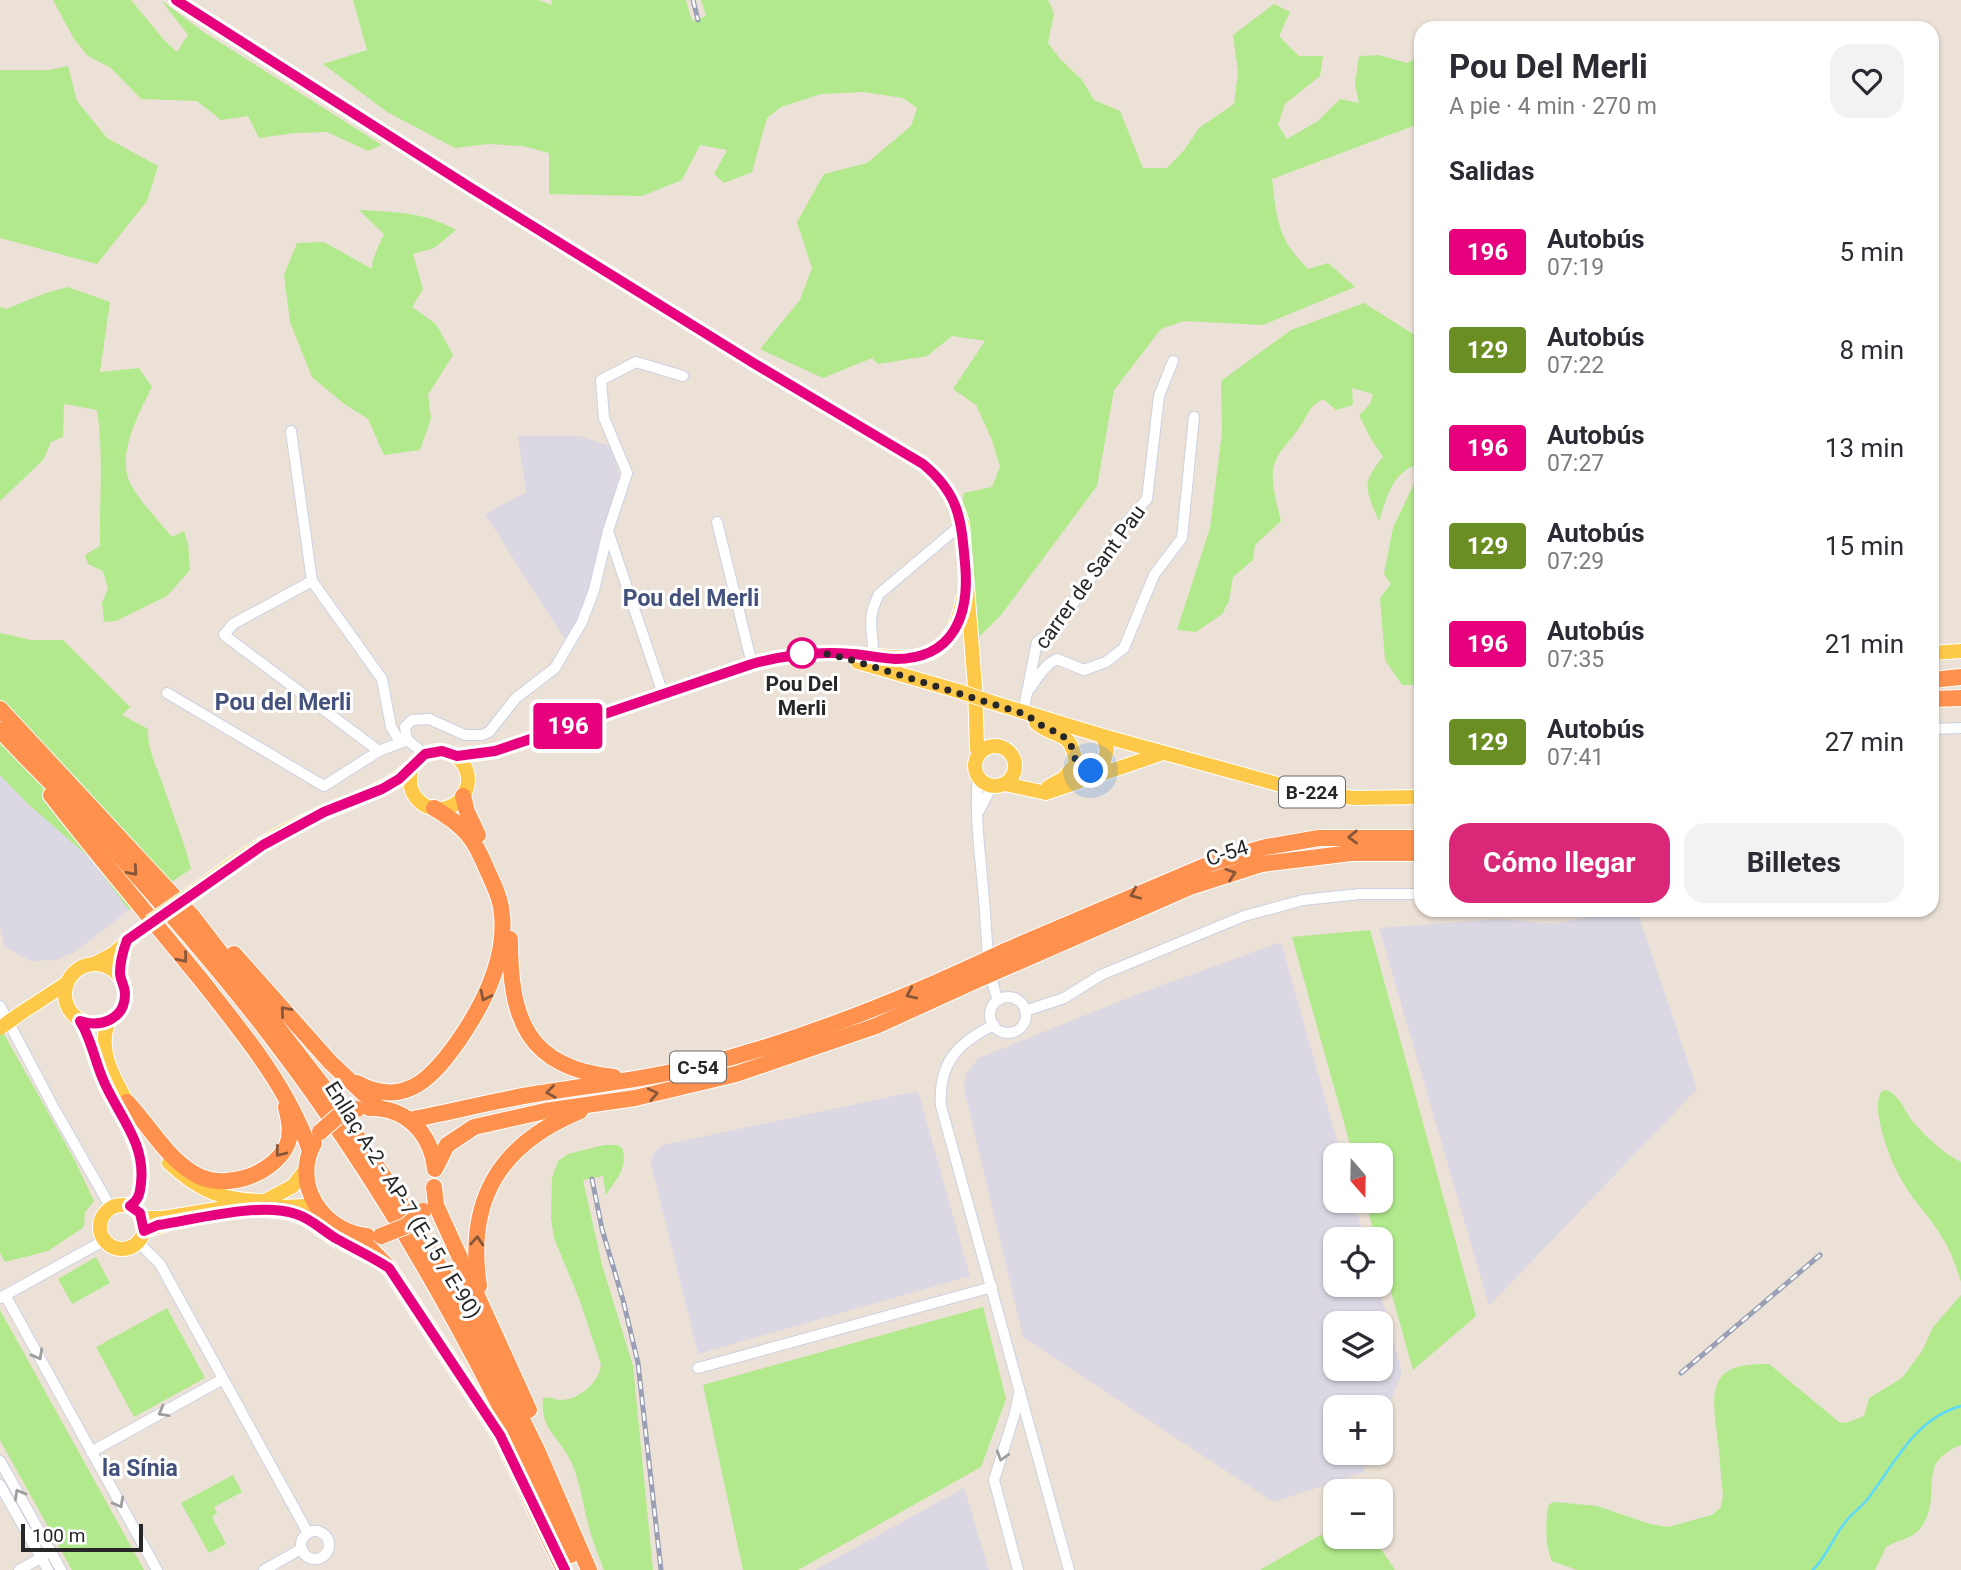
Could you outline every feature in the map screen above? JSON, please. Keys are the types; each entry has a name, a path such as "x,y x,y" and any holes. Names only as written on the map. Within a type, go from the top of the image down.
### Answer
{"highway":[{"path":"1939,679 1961,677"},
{"path":"1939,699 1961,698"},
{"name":"Enllaç A-2 - AP-7 (E-15 / E-90)","path":"0,709 24,746 185,931 274,1039 345,1141 472,1352 525,1454 578,1570"},
{"name":"Enllaç A-2 - AP-7 (E-15 / E-90)","path":"0,730 24,746 192,916 325,1088 396,1195 484,1342 537,1450 589,1570"},
{"path":"24,746 107,810 330,1062 379,1108"},
{"path":"24,746 89,845 236,1023 301,1124 310,1151"},
{"path":"466,789 467,812 492,863 506,902 513,995 524,1028 532,1040 557,1061 583,1073 645,1079"},
{"path":"330,1062 359,1085 373,1090 386,1093 415,1087 425,1081 444,1061 492,982 502,932 501,907 470,835 460,823 435,808"},
{"name":"C-54","path":"318,1209 328,1221 342,1230 358,1236 381,1236 406,1226 423,1211 434,1187 436,1167 447,1145 474,1127 545,1111 691,1086 808,1051 876,1026 975,973 1214,862 1266,846 1319,838 1414,838"},
{"name":"C-54","path":"1007,958 1190,887 1262,864 1351,853 1414,853"},
{"name":"C-54","path":"409,1120 534,1095 645,1079 772,1046 975,973"},
{"path":"127,1102 173,1157 193,1173 218,1182 238,1180 273,1162 288,1143 289,1121 286,1107 266,1068"},
{"path":"483,1309 476,1244 481,1210 492,1179 526,1141 564,1118 604,1102"},
{"path":"318,1209 308,1190 306,1169 310,1151 320,1132 337,1117 357,1109 379,1108 395,1112 409,1120"},
{"name":"C-54","path":"409,1120 423,1132 436,1167"},
{"path":"434,1187 436,1205 598,1570"},
{"path":"264,1205 304,1217 389,1268"},
{"path":"358,1236 389,1268 500,1435 565,1570"}],"main road":[{"path":"176,0 471,188 755,364 923,464 940,479 949,492 962,524 979,754 975,765 981,781 1032,791 1056,791 1164,753"},
{"path":"830,654 851,653 895,659 933,652 956,627 967,581"},
{"path":"1939,653 1961,651"},
{"name":"B-224","path":"425,754 442,751 457,756 495,751 752,664 789,655 830,654 958,691 1025,714 1234,773 1326,795 1355,798 1414,797"},
{"path":"1025,714 1039,726 1069,740 1076,763 1083,770 1091,771 1103,765 1107,750 1103,736"},
{"path":"977,725 993,747 1010,753 1015,763 1010,780 999,785"},
{"path":"979,754 993,747"},
{"name":"B-224","path":"435,808 451,806 466,789 475,769 495,751"},
{"path":"0,1028 67,983 77,971 113,954 150,922 241,858 296,825 345,802 382,789 399,779 425,754"},
{"path":"457,756 466,768 466,789"},
{"path":"1032,791 1064,778 1076,763"},
{"path":"413,766 410,782 418,799"},
{"path":"1015,769 1032,791"},
{"path":"382,789 404,792 435,808"},
{"path":"119,976 121,956 127,940"},
{"path":"94,964 104,965 119,976 124,986 123,1006 109,1021 104,1039 114,1076 151,1142 183,1176 214,1195 264,1205 318,1209"},
{"path":"67,983 65,993 68,1007"},
{"path":"36,1003 55,1002 68,1007 88,1034 107,1090 131,1130 139,1151 142,1174 140,1191 138,1198 130,1206"},
{"path":"80,1021 90,1024 109,1021"},
{"path":"130,1206 111,1208 102,1220 103,1237 110,1245 121,1249 133,1246 141,1230 264,1205 293,1186 306,1169"},
{"path":"130,1206 141,1230"}],"street":[{"name":"carrer de Sant Pau","path":"1025,714 1037,642 1055,629 1123,526 1147,499 1159,396 1173,361"},
{"path":"407,740 405,727 412,720 429,719 464,735 482,735 489,732 516,698 555,667 586,611 594,590 626,473 604,418 601,380 636,362 683,376"},
{"path":"1027,692 1046,664 1057,659 1084,670 1106,662 1124,648 1154,575 1182,538 1194,417"},
{"path":"291,432 312,581 382,678 391,727 397,737 407,740 425,754"},
{"path":"717,522 752,664"},
{"path":"873,656 871,609 879,594 962,524"},
{"path":"608,531 663,694"},
{"path":"312,581 233,624 224,635 379,751"},
{"path":"167,693 324,786 379,751 407,740"},
{"path":"1939,729 1961,728"},
{"path":"978,776 978,814 989,957 992,987 998,1000"},
{"path":"978,814 999,785"},
{"path":"1025,1011 1064,998 1101,975 1244,916 1303,900 1360,894 1414,894"},
{"path":"1003,998 1014,998 1025,1011 1024,1023 1015,1031 1003,1032 993,1025 990,1015 998,1000 1003,998"},
{"path":"0,1006 111,1208"},
{"path":"993,1025 976,1033 953,1054 943,1078 941,1107 1069,1570"},
{"path":"141,1230 308,1533"},
{"path":"103,1237 2,1294 157,1570"},
{"path":"698,1368 992,1287"},
{"path":"91,1451 223,1379"},
{"path":"1018,1570 994,1480 1020,1390"},
{"path":"1,1463 61,1570"},
{"path":"0,1485 48,1570"},
{"path":"317,1532 327,1539 328,1549 322,1558 314,1559 303,1552 303,1539 308,1533 317,1532"},
{"path":"19,1570 52,1552"},
{"path":"264,1570 303,1552"},
{"path":"277,1570 303,1552"},
{"path":"322,1558 328,1570"}],"shaded area":[{"path":"518,436 580,436 612,447 619,475 585,606 565,640 485,514 526,492"},
{"path":"0,775 27,803 90,858 129,910 76,951 56,960 31,961 5,947 0,927"},
{"path":"1588,917 1639,917 1697,1089 1489,1306 1379,928 1501,919 1555,924"},
{"path":"1281,942 1338,1143 1323,1143 1323,1213 1357,1213 1362,1227 1323,1227 1323,1297 1381,1297 1385,1311 1323,1311 1323,1381 1393,1381 1393,1339 1402,1372 1393,1395 1323,1395 1323,1465 1365,1465 1362,1473 1344,1479 1323,1479 1323,1486 1273,1502 1023,1337 964,1089 965,1075 979,1058 1135,995"},
{"path":"918,1091 970,1276 698,1354 651,1165 653,1154 663,1145"},
{"path":"964,1488 989,1570 815,1570"}],"green space":[{"path":"53,0 131,0 177,52 188,35 161,0 202,31 382,145 368,151 327,132 259,138 248,116 221,120 197,101 141,99 111,68 88,56 74,39"},
{"path":"353,0 538,0 552,5 551,0 686,0 692,21 706,16 701,0 1048,0 1054,13 1048,43 1082,80 1094,100 1120,111 1143,168 1167,168 1185,149 1199,128 1234,104 1238,72 1233,35 1274,4 1290,12 1279,36 1299,56 1323,56 1320,76 1285,104 1278,125 1287,139 1318,121 1340,99 1359,103 1355,84 1359,56 1379,55 1407,63 1414,59 1414,126 1272,179 1280,228 1290,248 1308,269 1328,263 1355,287 1263,325 1184,321 1161,329 1114,390 1097,486 1001,615 978,638 970,536 962,506 964,493 992,487 1000,467 992,440 976,405 953,389 985,341 952,336 927,356 878,364 872,358 823,378 760,349 800,300 812,268 797,222 824,174 867,163 911,126 917,108 903,98 864,92 821,94 781,107 767,118 752,172 724,183 714,174 727,150 700,145 682,180 642,196 549,194 549,153 523,146 488,144 455,148 387,112 323,64 367,50"},
{"path":"68,66 77,101 107,138 158,166 147,201 97,264 0,238 0,70 49,70"},
{"path":"359,210 421,216 456,230 434,248 413,254 423,289 412,307 436,324 453,355 428,395 431,419 420,450 384,455 368,419 343,403 312,377 290,322 284,275 297,243 324,242 372,269 373,259 384,234"},
{"path":"68,287 110,302 100,372 139,368 152,387 127,448 127,474 140,499 172,537 184,531 188,544 190,570 167,596 116,621 104,622 102,603 108,589 103,571 88,564 85,555 100,546 101,461 97,410 64,404 63,437 51,442 43,460 0,501 0,307 6,309"},
{"path":"1364,303 1414,335 1414,466 1396,480 1379,521 1368,494 1368,481 1383,457 1359,415 1370,404 1373,394 1352,388 1353,405 1336,410 1323,399 1318,402 1278,455 1274,465 1274,493 1281,521 1255,545 1253,560 1233,577 1229,601 1222,614 1196,632 1177,630 1210,528 1222,432 1221,381 1291,330"},
{"path":"1414,483 1414,685 1402,685 1385,660 1380,598 1391,584 1384,574 1393,528"},
{"path":"0,633 31,640 63,640 130,707 122,715 148,729 151,752 191,869 129,910 90,858 27,803 0,775"},
{"path":"1370,930 1476,1316 1413,1370 1393,1297 1393,1227 1373,1227 1368,1213 1393,1213 1393,1143 1350,1143 1292,937"},
{"path":"0,1027 73,1157 94,1201 85,1212 84,1227 48,1251 5,1262 0,1253"},
{"path":"1886,1090 1895,1095 1914,1123 1930,1139 1961,1162 1961,1282 1945,1242 1908,1191 1889,1152 1878,1112 1881,1092"},
{"path":"604,1145 617,1145 622,1148 623,1167 617,1178 606,1195 603,1176 583,1180 602,1265 633,1366 653,1570 604,1570 575,1472 568,1456 546,1424 543,1408 543,1398 561,1400 575,1397 593,1383 600,1371 601,1364 580,1301 554,1238 551,1218 552,1178 558,1161 568,1154"},
{"path":"96,1257 110,1283 72,1304 58,1279"},
{"path":"1961,1295 1961,1445 1946,1453 1933,1471 1930,1504 1920,1529 1886,1547 1875,1570 1577,1570 1552,1561 1546,1525 1549,1504 1555,1502 1597,1506 1650,1524 1668,1527 1712,1515 1721,1507 1723,1494 1714,1403 1719,1380 1726,1373 1736,1367 1750,1364 1769,1364 1839,1422 1846,1423 1864,1416 1869,1398 1902,1378 1922,1351 1933,1327"},
{"path":"983,1307 1006,1399 981,1467 798,1570 743,1570 703,1385"},
{"path":"167,1308 205,1378 134,1417 96,1347"},
{"path":"0,1310 144,1570 72,1570 0,1440"},
{"path":"233,1475 242,1492 214,1507 217,1513 212,1517 226,1544 209,1553 181,1503"},
{"path":"1323,1535 1323,1549 1381,1549 1395,1570 1260,1570"}],"waterway":[{"path":"1813,1570 1843,1525 1866,1501 1906,1445 1930,1421 1961,1406"}],"railway":[{"path":"693,0 698,20"},
{"path":"592,1179 602,1229 638,1363 661,1570"},
{"path":"1681,1373 1820,1255"}],"bus line":[{"name":"196","path":"176,0 471,188 755,364 923,464 940,479 954,499 962,524 967,581 961,609 956,627 948,640 933,652 895,659 851,653 789,655 752,664 495,751 457,756 447,751 425,754 399,779 382,789 345,802 296,825 241,858 150,922 127,940 121,956 119,976 125,996 117,1015 100,1024 80,1021 88,1034 107,1090 131,1130 139,1151 142,1174 140,1191 135,1203 130,1206 140,1213 144,1231 158,1225 264,1209 286,1211 312,1221 340,1241 352,1245 389,1268 500,1435 565,1570"}],"place":[{"name":"Pou Del Merli","path":"802,653"}],"district":[{"name":"Pou del Merli","path":"691,598"},
{"name":"Pou del Merli","path":"283,702"},
{"name":"la Sínia","path":"140,1468"}],"route":[{"path":"802,653 830,654 958,691 1028,715 1039,726 1069,740 1076,763 1083,770 1091,771"}]}
